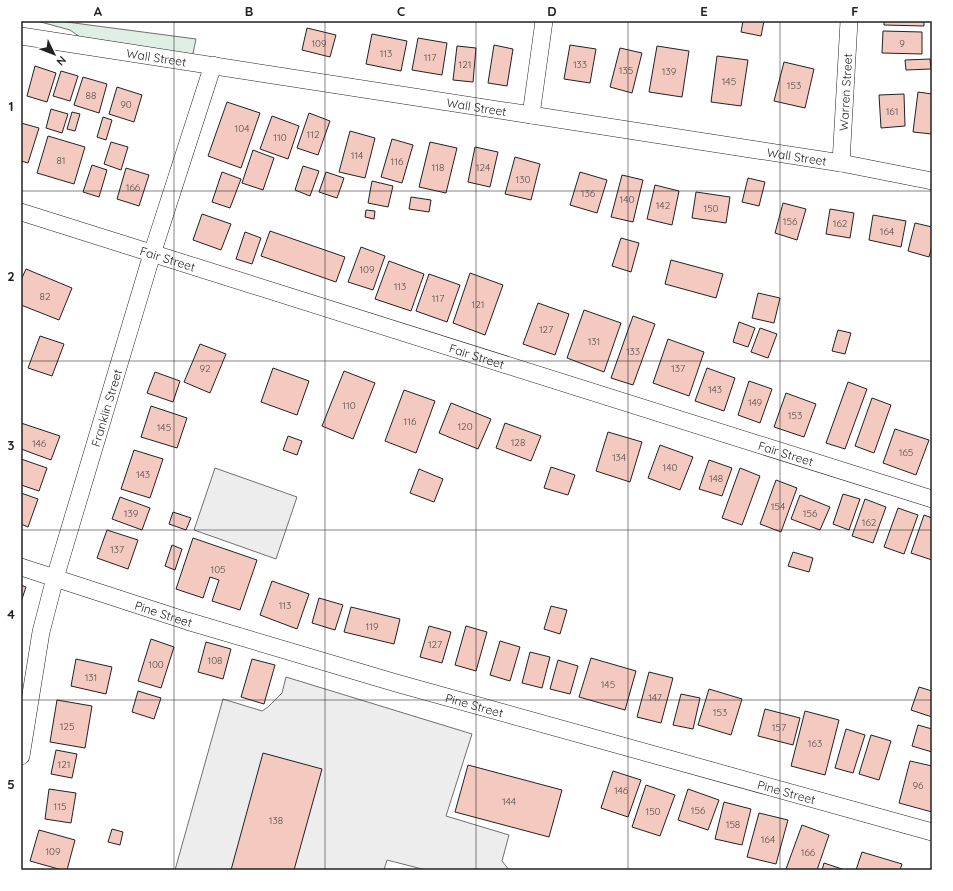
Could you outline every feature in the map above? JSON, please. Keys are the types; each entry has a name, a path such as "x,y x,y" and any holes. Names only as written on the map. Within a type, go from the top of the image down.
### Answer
{"street":[{"path":"531,115 544,21"},
{"name":"Warren Street","path":"841,163 849,21"},
{"name":"Wall Street","path":"21,36 841,163 932,181"},
{"name":"Franklin Street","path":"21,756 41,632 54,578 152,254 213,65"},
{"name":"Fair Street","path":"21,212 932,499"},
{"name":"Pine Street","path":"21,567 187,621 396,683 932,832"}],"green space":[{"path":"37,21 59,21 196,39 192,58 80,37 70,30"}],"shaded area":[{"path":"215,468 297,497 276,559 194,530"},
{"path":"286,677 472,734 446,816 509,835 502,861 509,870 426,870 387,860 384,870 175,870 223,699 262,711 282,693"}],"building":[{"path":"743,21 764,21 761,36 741,32"},
{"path":"884,21 924,21 924,26 884,25"},
{"path":"307,28 336,35 330,57 302,50"},
{"path":"883,31 922,32 922,54 882,53"},
{"path":"372,34 407,41 401,71 366,64"},
{"path":"418,38 447,43 442,75 412,70"},
{"path":"494,45 513,49 507,86 488,83"},
{"path":"570,45 596,49 590,83 564,79"},
{"path":"457,46 476,48 473,82 453,80"},
{"path":"657,46 689,51 682,97 649,92"},
{"path":"620,48 642,53 632,93 610,87"},
{"path":"717,56 748,60 741,106 711,102"},
{"path":"930,59 931,69 906,70 905,60"},
{"path":"784,62 814,69 805,108 774,101"},
{"path":"35,66 56,73 47,102 27,96"},
{"path":"61,71 78,76 70,101 53,96"},
{"path":"83,77 107,84 99,113 74,105"},
{"path":"117,87 142,95 134,122 109,114"},
{"path":"918,92 932,94 932,134 913,132"},
{"path":"904,94 905,126 881,128 879,95"},
{"path":"227,102 260,113 241,168 208,156"},
{"path":"51,109 68,114 62,133 46,128"},
{"path":"72,112 80,114 75,131 67,129"},
{"path":"309,113 330,121 318,155 297,148"},
{"path":"272,116 299,126 288,159 260,149"},
{"path":"103,117 112,120 106,140 97,137"},
{"path":"21,123 39,128 28,163 21,161"},
{"path":"350,131 375,138 365,178 339,172"},
{"path":"48,136 85,147 74,184 37,173"},
{"path":"392,139 413,145 402,183 381,177"},
{"path":"111,142 128,147 121,170 104,164"},
{"path":"430,142 457,148 446,193 419,187"},
{"path":"475,147 498,152 490,187 468,182"},
{"path":"253,150 274,158 263,190 242,183"},
{"path":"515,157 540,164 531,200 505,194"},
{"path":"92,165 107,170 99,197 83,192"},
{"path":"303,166 319,171 310,196 295,190"},
{"path":"126,168 149,175 139,206 117,199"},
{"path":"222,172 241,179 230,208 212,202"},
{"path":"326,172 344,178 337,198 319,192"},
{"path":"580,172 607,180 597,213 570,205"},
{"path":"622,175 643,180 633,222 611,217"},
{"path":"748,178 765,182 759,206 742,202"},
{"path":"372,181 393,186 388,207 368,203"},
{"path":"655,185 679,191 672,225 647,219"},
{"path":"696,192 730,197 726,223 692,218"},
{"path":"411,197 431,200 429,212 409,209"},
{"path":"783,203 806,209 797,240 775,233"},
{"path":"830,209 854,213 850,238 826,234"},
{"path":"366,210 375,211 374,219 365,217"},
{"path":"202,214 231,224 221,250 193,240"},
{"path":"873,215 906,221 901,247 869,240"},
{"path":"915,223 932,227 932,246 929,257 908,251"},
{"path":"270,231 345,257 336,282 261,256"},
{"path":"245,232 261,238 252,264 236,259"},
{"path":"621,238 639,243 631,272 612,266"},
{"path":"361,247 385,256 373,290 348,282"},
{"path":"671,260 723,274 716,298 665,284"},
{"path":"389,261 424,274 411,311 375,299"},
{"path":"26,269 72,288 59,320 21,305 21,280"},
{"path":"470,273 503,285 485,335 453,323"},
{"path":"429,274 460,285 447,322 416,311"},
{"path":"758,293 780,298 774,323 752,318"},
{"path":"538,303 569,314 555,355 523,344"},
{"path":"584,310 621,323 604,372 567,358"},
{"path":"633,316 655,324 633,385 611,378"},
{"path":"739,322 755,328 748,347 733,342"},
{"path":"760,328 777,334 768,358 751,352"},
{"path":"838,330 851,333 845,354 832,351"},
{"path":"40,336 64,344 52,376 28,368"},
{"path":"668,339 704,352 689,396 653,383"},
{"path":"200,344 226,354 210,393 184,382"},
{"path":"273,368 309,381 297,415 261,402"},
{"path":"707,368 735,378 724,411 695,401"},
{"path":"344,371 375,383 353,439 322,426"},
{"path":"155,372 180,381 173,402 147,393"},
{"path":"749,381 772,389 760,423 738,415"},
{"path":"848,382 867,389 845,449 826,443"},
{"path":"404,390 435,401 416,453 385,441"},
{"path":"786,393 816,404 804,437 774,427"},
{"path":"872,398 891,405 874,453 855,446"},
{"path":"451,403 491,419 478,449 439,433"},
{"path":"151,406 187,418 177,448 141,437"},
{"path":"21,423 60,436 51,460 21,449"},
{"path":"505,423 541,436 531,461 496,448"},
{"path":"895,429 929,440 916,475 883,463"},
{"path":"608,432 642,442 630,482 596,471"},
{"path":"288,436 302,441 297,455 283,450"},
{"path":"660,445 693,457 680,490 648,478"},
{"path":"134,450 163,459 150,498 121,489"},
{"path":"21,459 47,468 39,491 21,485"},
{"path":"709,460 732,468 722,496 699,489"},
{"path":"551,467 575,475 568,495 544,488"},
{"path":"740,468 760,476 742,525 722,518"},
{"path":"419,469 443,479 434,502 410,493"},
{"path":"776,480 797,488 781,532 760,524"},
{"path":"21,493 38,499 28,527 21,524"},
{"path":"843,494 860,499 849,530 833,524"},
{"path":"800,495 830,507 820,530 791,519"},
{"path":"120,497 150,508 142,530 112,519"},
{"path":"865,499 886,507 873,543 852,536"},
{"path":"898,508 918,515 904,554 884,547"},
{"path":"173,512 191,518 186,530 169,524"},
{"path":"924,515 932,518 932,560 911,553"},
{"path":"107,530 138,540 128,569 97,558"},
{"path":"193,538 257,560 240,610 212,601 219,580 210,577 203,598 176,589"},
{"path":"172,545 182,549 175,570 165,566"},
{"path":"793,552 813,558 809,572 788,566"},
{"path":"272,581 309,594 297,629 260,615"},
{"path":"21,585 26,587 21,602"},
{"path":"319,598 343,605 335,630 312,623"},
{"path":"551,606 567,610 560,634 544,629"},
{"path":"351,607 400,619 394,644 344,632"},
{"path":"429,626 451,632 442,663 420,657"},
{"path":"466,626 487,632 476,671 455,665"},
{"path":"151,639 174,647 161,688 138,681"},
{"path":"500,641 520,647 510,681 490,675"},
{"path":"206,642 231,649 223,679 198,672"},
{"path":"530,652 550,657 542,688 522,683"},
{"path":"591,658 636,671 625,710 579,697"},
{"path":"76,659 112,667 106,694 71,686"},
{"path":"252,659 275,665 264,704 241,697"},
{"path":"558,660 578,666 570,694 550,689"},
{"path":"649,672 673,678 661,723 637,717"},
{"path":"919,687 932,691 932,717 911,710"},
{"path":"709,689 742,699 731,735 698,725"},
{"path":"138,691 161,698 154,719 132,712"},
{"path":"681,694 700,698 693,729 673,725"},
{"path":"57,700 92,706 85,748 50,742"},
{"path":"765,709 800,718 793,745 758,736"},
{"path":"805,711 839,720 825,775 791,766"},
{"path":"918,725 932,729 932,752 912,746"},
{"path":"846,729 865,735 853,773 835,768"},
{"path":"871,735 891,741 879,780 859,774"},
{"path":"56,750 77,754 72,778 51,774"},
{"path":"263,753 322,769 294,870 231,870"},
{"path":"910,761 932,766 932,812 899,803"},
{"path":"468,765 562,790 549,837 455,812"},
{"path":"613,771 641,780 628,817 601,808"},
{"path":"646,785 675,795 660,836 632,827"},
{"path":"49,789 76,793 71,823 45,819"},
{"path":"688,789 719,800 708,830 678,820"},
{"path":"724,802 751,809 742,845 715,839"},
{"path":"759,813 788,820 776,864 747,857"},
{"path":"802,825 829,835 817,870 786,869"},
{"path":"112,829 123,832 120,845 108,842"},
{"path":"39,830 75,840 67,870 30,861"},
{"path":"862,852 902,864 900,870 856,870"},
{"path":"824,863 842,869 842,870 822,870"}]}
